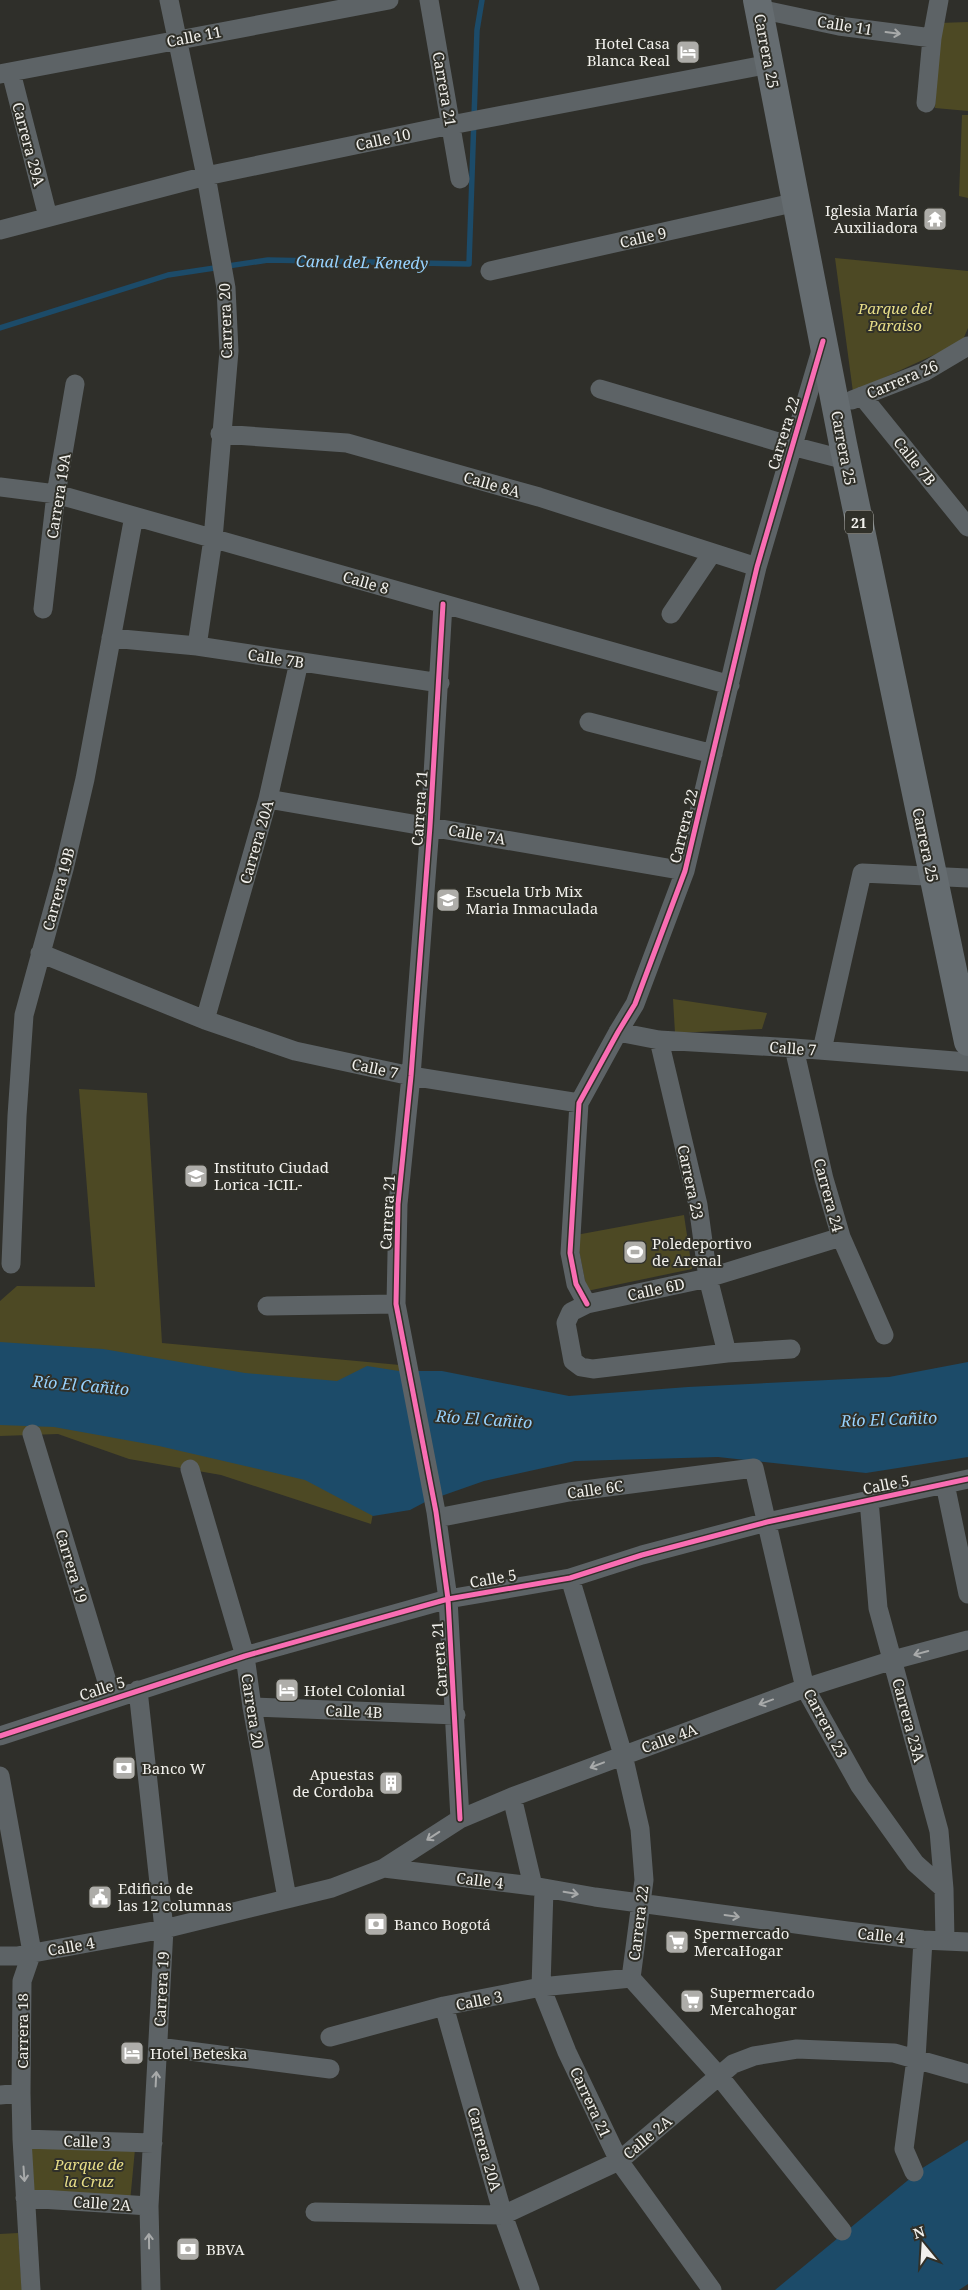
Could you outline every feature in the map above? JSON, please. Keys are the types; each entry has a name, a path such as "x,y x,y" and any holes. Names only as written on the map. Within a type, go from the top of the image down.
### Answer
{"main road":[{"name":"Carrera 25","path":"758,4 846,460 932,878 968,1042"}],"street":[{"name":"Carrera 20","path":"169,0 206,176 226,288 228,351 213,538 197,646"},
{"name":"Calle 11","path":"5,73 389,0"},
{"name":"Carrera 21","path":"429,0 456,124 460,179"},
{"path":"926,103 932,38 939,0"},
{"name":"Calle 11","path":"758,4 839,26 932,38"},
{"name":"Calle 10","path":"0,230 206,176 456,124 770,64"},
{"name":"Carrera 29A","path":"5,73 48,217"},
{"name":"Calle 9","path":"490,271 797,202"},
{"name":"Carrera 22","path":"587,1304 576,1284 570,1252 579,1103 635,1004 685,871 730,685 756,567 823,342"},
{"name":"Carrera 26","path":"836,405 924,372 968,348"},
{"name":"Carrera 19A","path":"42,609 56,494 75,384"},
{"path":"600,388 792,446 846,460"},
{"name":"Calle 7B","path":"862,396 968,526"},
{"name":"Calle 8A","path":"220,434 347,443 539,497 756,567"},
{"name":"Calle 8","path":"0,487 56,494 730,685"},
{"name":"Carrera 19B","path":"11,1264 17,1116 24,1015 64,870 85,779 134,516"},
{"path":"671,614 712,553"},
{"name":"Carrera 21","path":"443,604 440,683 430,826 411,1076 398,1204 396,1304 436,1515 448,1599 456,1716 460,1818"},
{"name":"Calle 7B","path":"111,638 197,646 440,683"},
{"name":"Carrera 20A","path":"205,1020 268,799 299,662"},
{"path":"588,722 713,754"},
{"name":"Calle 7A","path":"268,799 685,871"},
{"path":"822,1050 862,874 968,878"},
{"name":"Calle 7","path":"40,953 205,1020 295,1050 411,1076 579,1103"},
{"name":"Calle 7","path":"618,1032 659,1040 794,1048 968,1062"},
{"name":"Carrera 23","path":"659,1040 698,1205 708,1278 727,1353"},
{"name":"Carrera 24","path":"794,1048 824,1179 841,1237 884,1336"},
{"name":"Calle 6D","path":"587,1304 708,1278 841,1237"},
{"path":"267,1306 396,1304"},
{"path":"587,1304 571,1312 566,1323 573,1361 581,1367 593,1369 727,1353 791,1349"},
{"name":"Carrera 19","path":"32,1434 112,1698"},
{"name":"Carrera 23","path":"754,1468 806,1688 860,1786 915,1863 944,1889"},
{"name":"Calle 6C","path":"436,1515 568,1492 754,1468"},
{"name":"Carrera 20","path":"190,1469 245,1656 252,1707 287,1898"},
{"name":"Calle 5","path":"0,1736 245,1656 448,1599 570,1578 642,1555 767,1522 968,1479"},
{"path":"945,1484 968,1594"},
{"name":"Carrera 23A","path":"869,1500 878,1608 939,1832 944,1889 945,1941"},
{"name":"Carrera 22","path":"570,1578 623,1755 640,1829 644,1880 631,1978 720,2076 842,2231"},
{"name":"Calle 4A","path":"384,1868 460,1818 512,1797 806,1688 893,1660 968,1640"},
{"name":"Carrera 19","path":"138,1690 164,1929 149,2206 151,2290"},
{"name":"Calle 4B","path":"252,1707 456,1716"},
{"name":"Carrera 18","path":"0,1776 32,1952 22,1981 21,2093 31,2290"},
{"name":"Carrera 21","path":"512,1797 538,1887 541,1987 567,2052 619,2161 712,2290"},
{"name":"Calle 4","path":"0,1956 17,1956 164,1929 332,1888 384,1868 538,1887 846,1932 923,1940 968,1942"},
{"path":"914,2172 904,2149 916,2059 923,1940"},
{"name":"Calle 3","path":"330,2037 444,2006 541,1987 631,1978"},
{"name":"Carrera 20A","path":"444,2006 503,2215 530,2290"},
{"path":"158,2047 330,2070"},
{"name":"Calle 2A","path":"315,2212 503,2215 619,2161 733,2064 754,2056 796,2049 894,2053 968,2074"},
{"path":"0,2095 21,2093"},
{"name":"Calle 3","path":"22,2139 153,2143"},
{"name":"Calle 2A","path":"25,2198 149,2206"}],"green space":[{"path":"968,22 968,111 935,108 939,23"},
{"path":"962,115 968,115 968,198 959,196"},
{"name":"Parque del Paraiso","path":"835,258 968,271 968,328 962,342 853,392"},
{"path":"673,999 767,1013 762,1029 675,1033"},
{"path":"79,1089 147,1093 162,1343 400,1365 371,1524 221,1475 129,1459 58,1434 0,1436 0,1301 17,1286 95,1287"},
{"name":"Poledeportivo de Arenal","path":"684,1215 692,1269 587,1291 576,1235"},
{"name":"Parque de la Cruz","path":"31,2146 135,2149 130,2202 33,2194"},
{"path":"18,2233 22,2290 0,2290 0,2234"}],"water":[{"name":"Río El Cañito","path":"0,1342 103,1349 245,1373 337,1381 367,1366 399,1371 442,1371 569,1396 688,1387 889,1377 968,1362 968,1457 866,1473 718,1457 575,1461 484,1481 427,1501 410,1510 373,1516 305,1480 159,1446 54,1427 0,1425"},
{"path":"968,2140 968,2284 959,2290 775,2290 924,2167"}],"waterway":[{"name":"Canal deL Kenedy","path":"0,328 168,275 268,260 469,264 477,30 482,0"}],"cycle path":[{"path":"587,1304 576,1284 570,1253 579,1103 635,1004 685,871 757,567 823,341"},
{"path":"443,604 430,826 411,1076 398,1204 396,1304 436,1512 448,1599 460,1819"},
{"path":"0,1736 245,1656 448,1599 570,1578 642,1555 767,1522 968,1479"}],"place":[{"name":"Hotel Casa Blanca Real","path":"688,52"},
{"name":"Iglesia María Auxiliadora","path":"935,219"},
{"name":"Escuela Urb Mix Maria Inmaculada","path":"448,900"},
{"name":"Instituto Ciudad Lorica -ICIL-","path":"196,1176"},
{"name":"Poledeportivo de Arenal","path":"635,1252"},
{"name":"Hotel Colonial","path":"287,1690"},
{"name":"Banco W","path":"124,1768"},
{"name":"Apuestas de Cordoba","path":"391,1783"},
{"name":"Edificio de las 12 columnas","path":"100,1897"},
{"name":"Banco Bogotá","path":"376,1924"},
{"name":"Spermercado MercaHogar","path":"677,1942"},
{"name":"Supermercado Mercahogar","path":"692,2001"},
{"name":"Hotel Beteska","path":"132,2053"},
{"name":"BBVA","path":"188,2249"}]}
